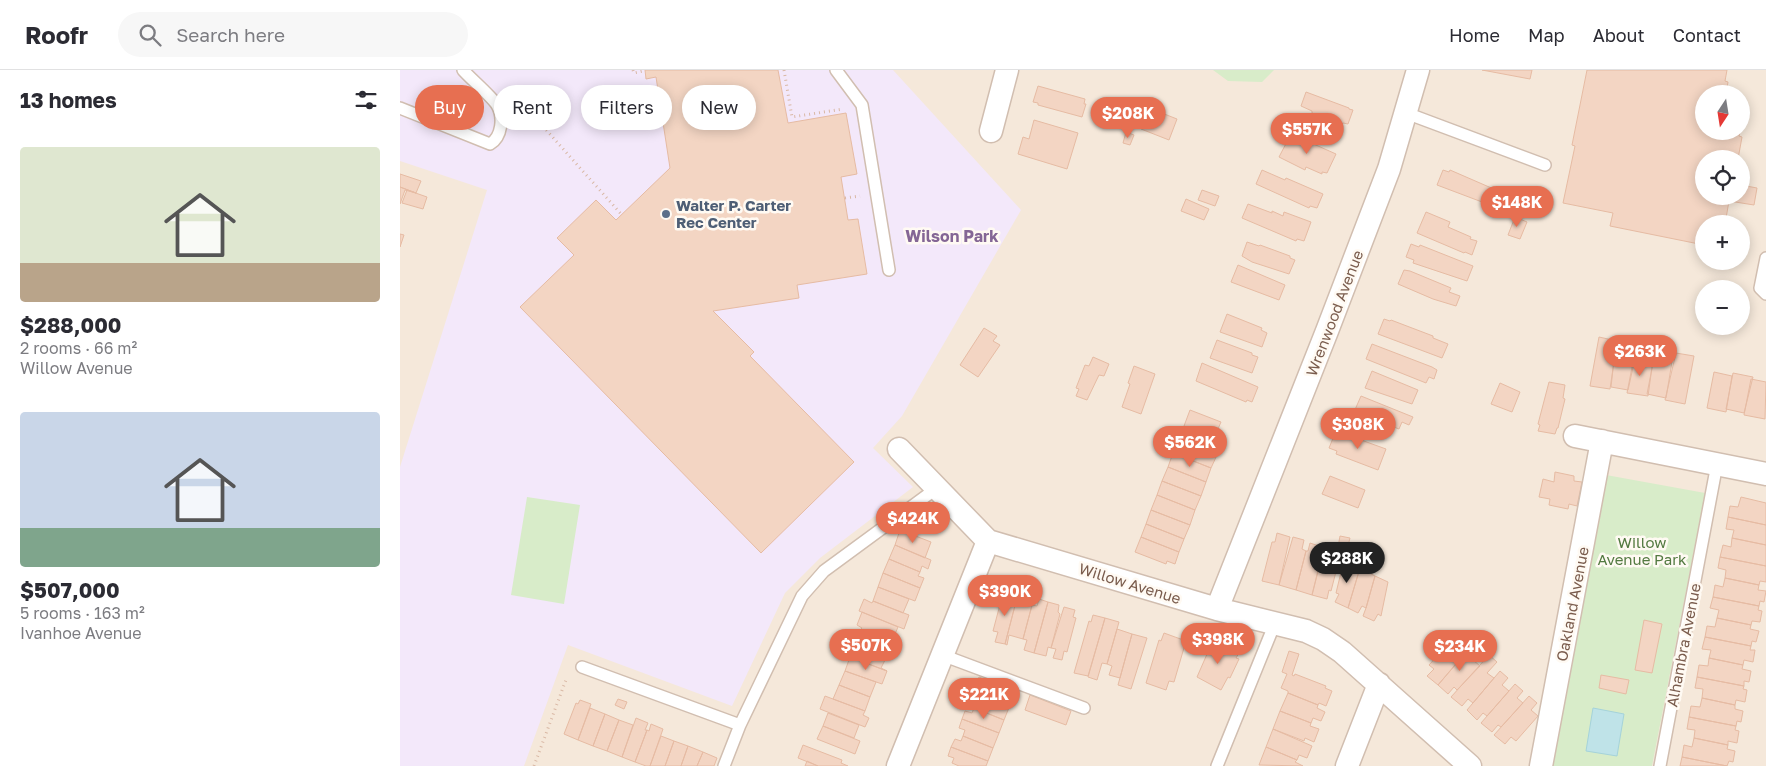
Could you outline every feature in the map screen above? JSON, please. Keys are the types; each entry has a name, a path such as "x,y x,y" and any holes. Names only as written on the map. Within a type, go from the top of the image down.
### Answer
{"street":[{"path":"991,131 1007,70"},
{"name":"Wrenwood Avenue","path":"1216,609 1389,169 1418,70"},
{"path":"1575,436 1766,474"},
{"name":"Oakland Avenue","path":"1541,766 1602,441"},
{"name":"Willow Avenue","path":"899,450 988,541 1216,609 1306,631 1323,638 1379,684 1470,766"},
{"path":"898,766 988,541"},
{"path":"1347,766 1379,684"}],"lane":[{"path":"400,108 490,144 494,142 499,134 501,125 497,105 463,70"},
{"path":"836,70 862,105 889,270"},
{"path":"1406,113 1545,165"},
{"path":"1766,258 1760,288 1766,294"},
{"name":"Alhambra Avenue","path":"1660,766 1717,464"},
{"path":"724,766 740,725 802,596 824,571 937,488"},
{"path":"1217,766 1274,623"},
{"path":"942,656 1084,708"},
{"path":"582,667 740,725"}],"path":[{"path":"633,70 634,73 644,71"},
{"path":"784,70 792,117 850,108"},
{"path":"546,130 622,215"},
{"path":"845,198 865,195"},
{"path":"534,766 573,662 582,667"}],"shaded area":[{"path":"400,70 1766,70 1766,766 400,766"},
{"path":"400,70 893,70 1021,210 902,416 873,448 913,487 820,558 785,593 732,706 568,645 524,766 400,766 400,467 487,190 400,161"}],"green space":[{"path":"1213,70 1274,70 1262,82 1228,81"},
{"name":"Willow Avenue Park","path":"1606,475 1705,493 1652,766 1551,766"},
{"path":"527,497 580,505 564,604 511,595"}],"water":[{"path":"1593,708 1624,714 1617,756 1586,751"}],"building":[{"path":"645,70 778,70 788,123 846,113 857,174 841,177 848,220 858,219 867,274 797,285 799,298 713,311 754,352 750,356 854,462 761,553 520,307 574,255 557,238 596,200 616,220 670,168 664,130 672,130 672,85 657,85 656,77 646,79"},
{"path":"1482,70 1532,70 1530,79"},
{"path":"1587,70 1727,70 1725,81 1728,82 1728,85 1695,85 1695,140 1741,140 1740,150 1695,150 1695,205 1728,205 1727,215 1695,215 1695,243 1610,226 1613,213 1563,203 1575,146 1572,145"},
{"path":"1038,86 1085,99 1084,104 1086,104 1082,117 1033,102"},
{"path":"1306,92 1353,110 1348,124 1342,124 1312,113 1312,111 1301,106"},
{"path":"1149,108 1177,119 1169,140 1141,129"},
{"path":"1034,120 1078,133 1067,169 1018,154 1023,137 1029,139"},
{"path":"1126,132 1134,135 1130,145 1123,143"},
{"path":"1291,134 1336,154 1327,173 1322,172 1322,174 1306,167 1305,170 1279,157"},
{"path":"1262,170 1323,194 1317,208 1310,206 1309,208 1256,184"},
{"path":"1443,170 1449,172 1450,170 1496,190 1490,205 1437,185"},
{"path":"400,174 421,181 416,193 400,187"},
{"path":"400,187 416,193 405,190 400,204"},
{"path":"1750,187 1757,188 1754,205 1750,204"},
{"path":"407,190 427,197 423,209 402,203"},
{"path":"1202,190 1219,196 1215,206 1198,200"},
{"path":"1186,199 1209,209 1204,220 1181,211"},
{"path":"1248,204 1283,216 1284,212 1311,222 1304,241 1297,239 1296,241 1242,218"},
{"path":"1426,212 1450,222 1448,227 1477,241 1472,255 1417,233"},
{"path":"1515,217 1527,222 1520,239 1508,235"},
{"path":"400,234 404,235 400,247"},
{"path":"1247,242 1290,256 1290,258 1295,260 1289,274 1252,262 1242,256"},
{"path":"1411,244 1419,247 1420,245 1473,266 1467,281 1413,263 1414,260 1406,257"},
{"path":"1238,265 1285,285 1279,300 1231,282"},
{"path":"1404,270 1451,288 1449,292 1460,296 1456,306 1433,299 1398,284"},
{"path":"1227,314 1262,328 1261,330 1267,333 1262,347 1220,332"},
{"path":"1384,319 1433,336 1433,338 1448,344 1442,358 1378,334"},
{"path":"984,328 997,336 993,341 1000,345 978,377 960,365"},
{"path":"1599,337 1617,341 1610,389 1590,386"},
{"path":"1217,340 1258,357 1252,373 1210,358"},
{"path":"1372,344 1432,367 1437,370 1434,379 1429,377 1426,383 1366,359"},
{"path":"1615,351 1636,354 1628,390 1611,387"},
{"path":"1676,353 1694,356 1685,404 1665,400"},
{"path":"1093,357 1109,364 1104,376 1099,375 1087,400 1076,396 1079,389 1076,388 1085,365 1089,366"},
{"path":"1634,357 1653,360 1648,396 1627,393"},
{"path":"1654,358 1672,362 1666,398 1647,394"},
{"path":"1202,363 1258,387 1252,402 1247,400 1246,402 1196,381"},
{"path":"1134,366 1155,374 1141,414 1122,407"},
{"path":"1372,371 1418,390 1412,404 1365,388"},
{"path":"1714,372 1732,376 1726,412 1707,408"},
{"path":"1733,373 1753,377 1744,413 1726,409"},
{"path":"1751,379 1766,382 1765,419 1744,415"},
{"path":"1549,382 1565,385 1563,398 1565,399 1555,434 1538,431 1540,425 1538,424"},
{"path":"1500,383 1520,392 1512,412 1491,404"},
{"path":"1361,396 1413,417 1409,425 1402,422 1399,429 1354,412"},
{"path":"1190,410 1221,422 1214,438 1184,426"},
{"path":"1184,426 1222,441 1217,455 1178,440"},
{"path":"1336,431 1386,449 1378,470 1336,454 1337,451 1329,448"},
{"path":"1178,440 1217,455 1211,468 1173,453"},
{"path":"1173,453 1211,468 1206,482 1168,467"},
{"path":"1168,467 1206,482 1201,496 1162,481"},
{"path":"1555,472 1574,476 1574,481 1582,482 1577,506 1569,504 1568,509 1549,505 1550,499 1539,497 1543,479 1554,482"},
{"path":"1330,476 1365,490 1358,508 1322,494"},
{"path":"1162,481 1201,496 1195,510 1157,495"},
{"path":"1157,495 1195,510 1190,525 1151,510"},
{"path":"1741,497 1766,503 1766,525 1728,517 1730,506 1738,507"},
{"path":"1151,510 1190,525 1184,539 1146,524"},
{"path":"1728,517 1766,525 1766,545 1732,538 1734,530 1726,529"},
{"path":"1146,524 1184,539 1179,552 1141,537"},
{"path":"900,530 931,542 925,558 895,545"},
{"path":"1277,533 1290,537 1279,585 1262,581 1272,542 1275,542"},
{"path":"1340,536 1350,538 1347,549 1338,547"},
{"path":"1141,537 1179,552 1175,564 1167,561 1166,564 1135,552"},
{"path":"1293,537 1304,540 1302,549 1306,551 1296,590 1279,585"},
{"path":"1732,538 1766,545 1766,566 1720,557 1723,545 1731,547"},
{"path":"1310,543 1322,547 1320,555 1322,555 1312,595 1296,590 1306,551 1308,551"},
{"path":"895,545 931,560 928,569 922,566 920,572 889,559"},
{"path":"1322,555 1339,560 1327,599 1312,595"},
{"path":"1720,557 1766,566 1766,582 1760,581 1759,585 1725,578 1726,570 1718,568"},
{"path":"889,559 920,572 918,576 924,578 920,588 883,573"},
{"path":"1344,560 1360,568 1348,608 1335,602 1339,594 1336,593"},
{"path":"1360,568 1375,576 1366,608 1362,606 1358,613 1348,608"},
{"path":"883,573 920,588 915,601 878,587"},
{"path":"1375,576 1388,582 1381,616 1378,614 1374,621 1363,616"},
{"path":"1725,578 1759,585 1758,590 1766,591 1764,602 1760,601 1759,606 1713,597 1715,585 1723,587"},
{"path":"878,587 909,599 903,613 873,601"},
{"path":"1007,591 1018,594 1005,644 995,642 998,632 993,631 1002,597 1006,598"},
{"path":"1018,594 1034,598 1023,639 1009,635 1007,645 1005,644"},
{"path":"1713,597 1759,606 1758,610 1762,611 1760,622 1752,621 1751,625 1717,618 1719,610 1710,608"},
{"path":"864,599 909,615 904,629 859,611"},
{"path":"1039,599 1048,602 1034,653 1024,650 1027,640 1023,639 1032,605 1037,606"},
{"path":"1048,602 1059,605 1058,612 1060,614 1051,648 1048,647 1046,656 1034,653"},
{"path":"1064,607 1075,610 1073,617 1076,618 1067,652 1064,651 1062,660 1053,658 1056,649 1051,648"},
{"path":"862,612 898,627 892,640 861,629 857,625"},
{"path":"1093,615 1105,618 1088,676 1074,673 1089,621 1091,622"},
{"path":"1105,618 1119,622 1107,664 1102,663 1097,680 1088,677"},
{"path":"1717,618 1751,625 1750,629 1759,631 1756,642 1752,641 1751,646 1705,637 1707,626 1715,627"},
{"path":"1644,620 1662,624 1652,673 1635,670"},
{"path":"861,629 898,644 893,656 887,653 887,656 850,640 853,633 859,635"},
{"path":"1117,629 1132,634 1120,678 1109,675 1112,666 1107,664"},
{"path":"1164,633 1186,641 1174,682 1169,681 1166,690 1146,683 1159,640 1161,641"},
{"path":"1132,634 1147,638 1131,689 1118,685"},
{"path":"1705,637 1751,646 1750,650 1755,650 1753,662 1744,660 1743,665 1709,658 1711,650 1702,649"},
{"path":"1451,641 1457,646 1461,641 1467,645 1462,651 1465,653 1438,685 1427,676 1434,669 1429,665"},
{"path":"1217,642 1239,653 1236,658 1239,659 1230,678 1228,677 1221,690 1197,677 1211,645 1214,647"},
{"path":"856,643 887,656 881,668 887,671 850,657"},
{"path":"1470,648 1477,655 1473,660 1480,666 1457,690 1454,687 1448,694 1438,685"},
{"path":"1289,651 1299,654 1292,675 1294,676 1295,674 1326,686 1325,688 1332,691 1326,706 1319,703 1318,705 1288,693 1288,691 1281,688 1287,674 1282,672"},
{"path":"1489,655 1497,662 1487,673 1494,678 1473,703 1468,699 1462,706 1451,697"},
{"path":"850,657 887,671 882,684 845,671"},
{"path":"1709,658 1743,665 1742,669 1751,671 1749,682 1744,681 1744,686 1697,677 1699,665 1708,666"},
{"path":"845,671 876,682 870,697 839,685"},
{"path":"1500,671 1508,678 1502,685 1509,691 1487,716 1483,713 1477,720 1467,710"},
{"path":"1601,675 1629,680 1626,694 1599,688"},
{"path":"979,677 1016,691 1010,705 973,691"},
{"path":"1697,677 1744,686 1743,689 1747,690 1745,702 1736,700 1735,705 1702,698 1703,689 1695,688"},
{"path":"1515,684 1523,691 1517,698 1523,703 1501,727 1498,725 1492,732 1481,723"},
{"path":"839,685 870,697 865,711 833,699"},
{"path":"973,691 1010,705 1004,720 974,708 976,703 970,700"},
{"path":"1288,693 1318,705 1317,708 1325,712 1321,721 1313,718 1311,723 1280,711"},
{"path":"1030,695 1071,711 1066,725 1025,710"},
{"path":"825,696 865,711 863,715 869,718 865,727 820,709"},
{"path":"1529,696 1537,703 1531,710 1538,716 1516,741 1511,737 1505,744 1494,735"},
{"path":"1702,698 1735,705 1735,709 1743,711 1741,722 1737,721 1736,726 1689,717 1691,706 1700,707"},
{"path":"618,699 627,702 624,709 615,705"},
{"path":"580,700 591,704 578,740 564,734 576,703 578,704"},
{"path":"590,708 605,714 593,746 578,740"},
{"path":"974,708 1004,720 999,733 962,719 965,711 972,713"},
{"path":"1280,711 1311,723 1310,726 1319,729 1314,742 1305,738 1304,741 1273,729"},
{"path":"828,713 859,725 854,738 823,726"},
{"path":"605,714 619,720 607,751 593,746"},
{"path":"1689,717 1736,726 1735,730 1739,731 1737,743 1728,741 1728,745 1694,738 1695,730 1687,729"},
{"path":"636,718 648,723 635,762 622,757"},
{"path":"962,719 999,733 993,748 963,736 965,730 959,728"},
{"path":"619,720 633,725 622,757 607,751"},
{"path":"651,724 663,729 650,766 646,766 635,762"},
{"path":"823,726 860,741 855,754 817,739"},
{"path":"1273,729 1312,746 1307,758 1299,755 1297,760 1266,747"},
{"path":"661,736 674,741 665,766 650,766"},
{"path":"963,736 993,748 988,761 951,747 955,739 961,741"},
{"path":"1694,738 1728,745 1727,749 1735,751 1733,762 1729,761 1727,766 1682,757 1684,745 1692,747"},
{"path":"674,741 688,746 681,766 665,766"},
{"path":"803,745 842,760 841,763 848,766 818,766 798,758"},
{"path":"688,746 703,752 697,766 681,766"},
{"path":"951,747 988,761 986,766 959,766 952,763 954,758 948,756"},
{"path":"1266,747 1297,760 1295,762 1303,766 1259,765"},
{"path":"703,752 717,758 714,766 697,766"},
{"path":"1682,757 1727,766 1680,766"},
{"path":"807,761 818,766 805,766"}],"place":[{"name":"Walter P. Carter Rec Center","path":"666,214"}],"district":[{"name":"Wilson Park","path":"952,236"}]}
